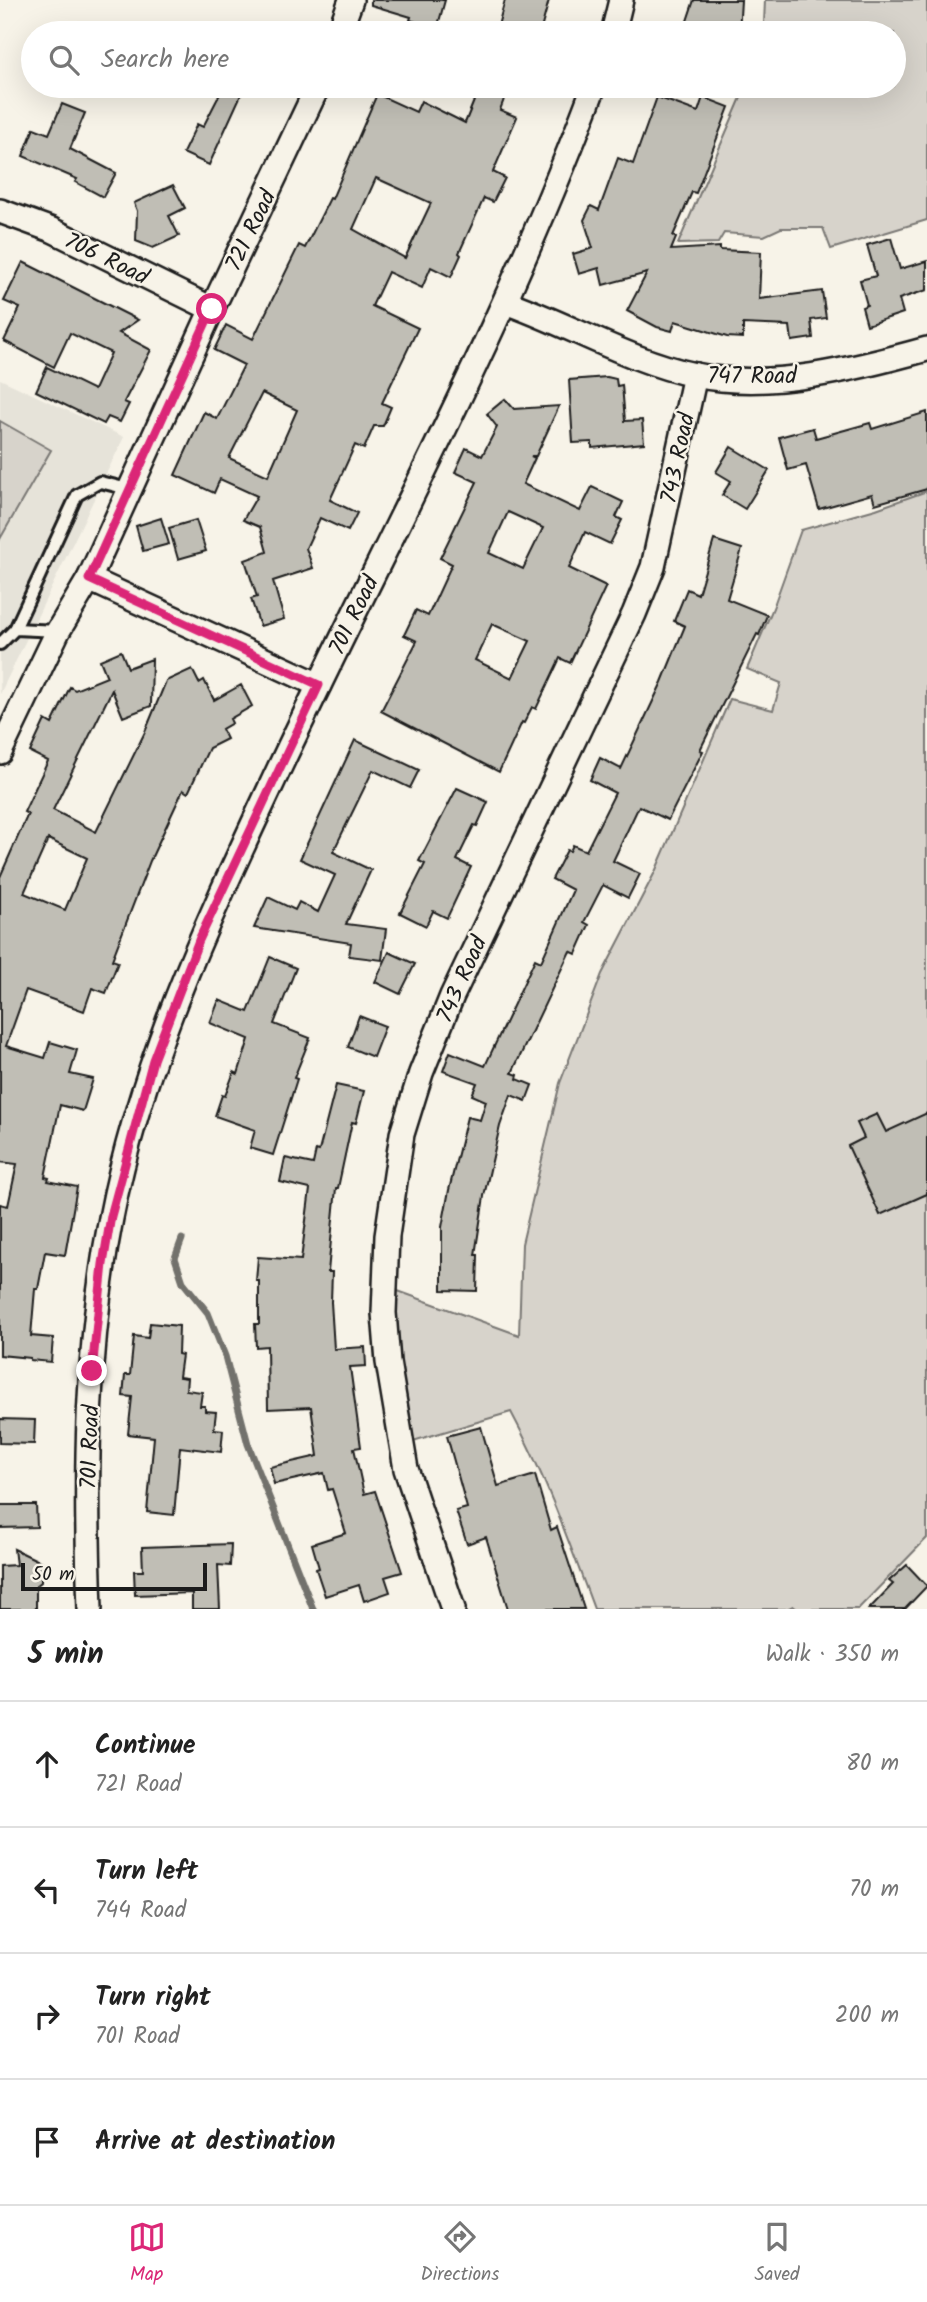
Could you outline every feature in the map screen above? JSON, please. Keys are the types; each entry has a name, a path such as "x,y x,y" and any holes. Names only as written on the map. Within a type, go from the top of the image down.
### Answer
{"street":[{"path":"343,21 351,0"},
{"path":"615,21 621,0"},
{"name":"721 Road","path":"0,752 58,631 89,579 128,489 312,98"},
{"name":"701 Road","path":"90,1609 86,1520 88,1436 96,1331 111,1216 153,1060 199,940 505,302 590,98"},
{"name":"706 Road","path":"0,211 51,230 212,309"},
{"name":"747 Road","path":"505,302 646,360 695,375 736,380 799,376 864,366 927,349"},
{"name":"743 Road","path":"453,1609 407,1469 388,1362 384,1313 387,1237 402,1134 421,1073 452,996 634,614 653,567 695,375"},
{"path":"89,579 319,685"}],"lane":[{"path":"0,644 15,629 77,495 100,482 128,489"},
{"path":"15,629 58,631"}],"shaded area":[{"path":"765,0 927,0 927,220 831,249 823,228 781,228 764,236 724,233 718,243 678,244 741,98 906,98 906,21 764,21"},
{"path":"0,379 124,437 0,694"},
{"path":"0,421 51,450 0,539"},
{"path":"927,491 927,1538 858,1609 797,1609 793,1606 787,1609 594,1609 546,1484 511,1412 403,1444 387,1287 519,1335 522,1244 560,1083 602,974 655,872 730,699 773,710 781,683 747,669 773,608 801,530 876,509"}],"building":[{"path":"371,0 445,0 439,21 413,21 410,20 411,17 371,5"},
{"path":"505,0 549,0 543,21 499,21"},
{"path":"694,0 741,0 740,21 687,21"},
{"path":"218,98 240,98 209,165 183,153 197,124 203,127"},
{"path":"375,98 386,98 416,112 421,101 465,123 475,98 504,98 500,110 517,117 493,172 505,178 493,202 484,198 451,277 431,267 422,288 388,272 372,306 418,328 382,403 391,407 383,426 374,426 364,449 355,445 330,500 357,513 348,531 320,518 306,548 313,568 273,581 284,619 260,626 251,599 257,597 245,560 267,552 260,527 243,520 257,496 220,479 214,493 175,475 204,412 217,419 244,365 214,350 226,325 253,339 299,245 305,248 330,198 332,199","holes":["376,178 431,203 405,258 353,229","262,393 297,410 268,476 229,458"]},
{"path":"657,98 698,112 703,98 729,107 696,193 692,192 673,236 676,238 671,250 720,247 720,250 761,252 759,299 822,291 826,318 811,320 813,338 792,341 790,326 743,324 743,338 727,337 675,321 672,331 657,327 627,311 647,273 603,285 599,268 579,274 573,254 593,248 584,220 591,206 599,210 618,158 633,164"},
{"path":"62,104 85,113 70,149 116,173 103,197 75,182 77,179 23,156 34,128 49,134"},
{"path":"173,185 185,208 169,216 179,236 153,248 136,241 137,211 134,203"},
{"path":"891,238 900,269 927,261 927,290 899,299 903,313 867,325 862,307 867,305 860,280 876,276 867,245"},
{"path":"23,262 138,320 119,333 151,350 124,402 129,404 120,422 108,417 104,424 36,391 47,367 94,390 111,353 70,333 54,367 4,341 20,308 4,301"},
{"path":"607,377 616,379 617,386 622,385 625,421 642,420 644,443 592,448 592,442 573,443 569,380"},
{"path":"505,399 514,409 559,406 536,456 531,456 535,458 523,484 580,511 592,487 623,502 616,517 622,520 610,544 585,532 569,568 606,586 570,663 560,658 536,709 532,707 524,723 522,722 499,772 381,711 417,641 404,635 416,610 428,616 452,564 440,558 477,482 455,472 466,448 482,456 497,427 487,414","holes":["508,512 543,528 523,569 489,553","492,624 530,641 512,678 475,660"]},
{"path":"927,412 927,489 875,504 872,494 819,509 806,465 788,470 779,437 813,428 816,438 870,423 872,429"},
{"path":"731,447 769,470 745,509 722,495 731,481 716,472"},
{"path":"161,518 169,544 143,551 136,526"},
{"path":"196,520 206,551 178,559 169,528"},
{"path":"714,540 742,549 727,599 767,615 668,820 639,806 613,861 640,874 628,898 603,885 584,922 589,925 576,954 570,951 512,1073 518,1075 517,1079 532,1085 526,1101 511,1095 500,1126 484,1196 475,1255 478,1255 477,1291 442,1290 442,1227 449,1190 467,1117 480,1120 486,1101 472,1095 477,1083 443,1071 450,1052 485,1066 535,959 541,962 573,890 552,879 567,850 570,851 573,845 586,851 615,793 590,780 600,758 621,769 685,626 674,621 687,589 698,594"},
{"path":"121,651 128,668 152,659 151,706 123,717 112,690 53,810 96,832 145,732 166,681 192,669 199,683 204,680 214,700 241,685 252,706 230,719 232,723 222,729 227,739 209,748 188,793 183,790 150,861 112,960 118,962 106,993 92,988 84,1011 26,990 6,1046 45,1058 50,1042 77,1050 70,1074 93,1079 83,1111 60,1105 45,1177 49,1178 48,1181 77,1187 65,1255 45,1252 38,1289 35,1289 31,1336 53,1338 51,1362 0,1355 0,1204 8,1206 17,1164 0,1162 0,877 28,814 24,812 48,761 30,752 45,720 52,724 70,687 75,690 107,677 100,660","holes":["48,839 87,858 65,910 24,893"]},
{"path":"355,740 419,770 410,788 373,770 333,852 371,870 346,924 386,929 382,960 349,956 351,943 254,928 268,897 295,910 299,902 318,912 335,875 300,859"},
{"path":"457,788 488,802 457,860 471,867 447,918 433,911 426,926 400,913 425,864 419,861"},
{"path":"389,952 415,964 400,994 375,982"},
{"path":"270,957 296,968 274,1024 310,1038 294,1078 297,1079 273,1155 250,1148 255,1130 215,1116 234,1072 238,1074 249,1039 210,1023 219,1000 248,1012"},
{"path":"359,1016 385,1026 373,1057 348,1047"},
{"path":"336,1085 364,1091 356,1123 352,1122 336,1188 328,1272 332,1272 334,1349 365,1347 366,1366 350,1367 361,1447 354,1448 364,1494 375,1491 402,1572 385,1577 390,1592 364,1601 359,1585 325,1596 316,1569 319,1568 312,1544 346,1533 324,1473 274,1484 270,1467 318,1456 311,1407 268,1409 267,1346 256,1347 255,1324 259,1324 259,1281 256,1281 258,1257 301,1260 310,1189 280,1182 285,1158 313,1164 316,1150 319,1151"},
{"path":"927,1113 927,1194 880,1215 848,1146 864,1138 857,1123 877,1114 886,1132"},
{"path":"150,1323 179,1326 178,1354 182,1355 179,1377 187,1378 186,1390 202,1392 200,1406 205,1406 205,1411 216,1412 214,1429 223,1430 221,1452 180,1447 174,1515 147,1512 154,1437 128,1434 132,1397 123,1396 125,1375 130,1375 134,1336 148,1338"},
{"path":"0,1419 35,1420 34,1444 0,1443"},
{"path":"481,1427 498,1486 535,1475 551,1530 557,1527 584,1609 508,1609 486,1537 467,1544 456,1511 467,1508 447,1436"},
{"path":"0,1505 36,1505 37,1527 0,1528"},
{"path":"231,1544 230,1566 218,1565 220,1609 192,1609 192,1593 135,1595 134,1571 143,1571 142,1547"},
{"path":"14,1549 41,1562 41,1582 36,1586 36,1609 0,1609 0,1566 16,1565"},
{"path":"907,1565 927,1586 905,1609 869,1609 893,1584 889,1581"}],"waterway":[{"path":"182,1239 175,1258 183,1282 208,1313 225,1356 248,1444 313,1609"}],"route":[{"path":"92,1371 103,1264 111,1216 153,1060 199,940 319,685 89,579 212,309"}]}
